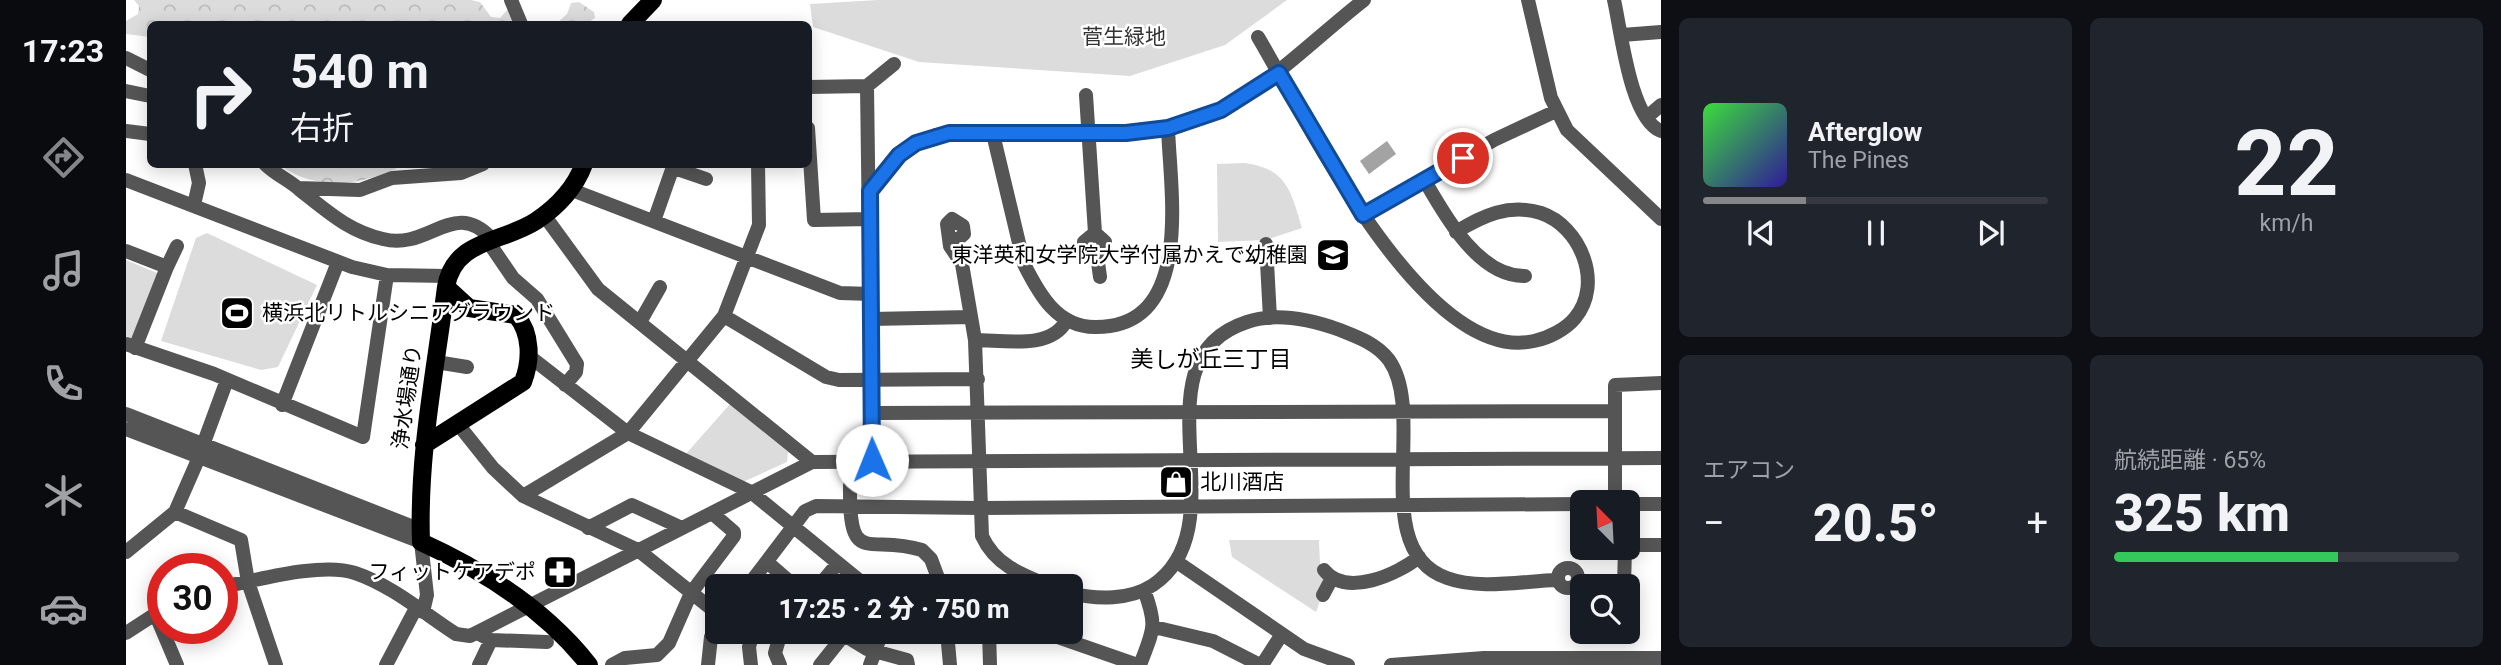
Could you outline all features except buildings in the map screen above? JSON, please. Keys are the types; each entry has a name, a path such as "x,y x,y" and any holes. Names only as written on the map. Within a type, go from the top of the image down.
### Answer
{"main road":[{"path":"633,21 653,0"},
{"path":"424,445 523,382 529,355 526,333 516,315 469,307 447,282 462,255 489,239 521,228 544,215 572,190 582,168"},
{"name":"浄水場通り","path":"421,536 424,445 447,282"},
{"path":"421,536 481,558 602,665"},
{"path":"535,603 589,665"}],"street":[{"path":"512,0 520,21"},
{"path":"870,191 899,155 916,143 949,133 1089,134 1168,128 1221,110 1279,73 1364,0"},
{"path":"1528,0 1556,111 1578,143 1661,219"},
{"path":"1614,0 1636,98 1647,117 1661,131"},
{"path":"1622,35 1661,32"},
{"path":"1258,37 1363,215 1392,258 1416,283 1460,321 1505,342 1534,341 1561,330 1576,317 1585,297 1587,274 1582,248 1561,224 1540,212 1503,210 1484,215 1456,232"},
{"path":"126,58 147,68"},
{"path":"812,87 867,86 894,64"},
{"path":"867,86 871,219 872,460"},
{"path":"126,91 147,95"},
{"path":"1086,95 1095,233 1105,242 1104,249 1097,255 1100,277"},
{"path":"1647,117 1661,105"},
{"path":"1363,215 1494,140 1556,111"},
{"path":"993,134 1024,264 1048,304 1066,321 1083,327 1107,328 1144,310 1155,298 1164,280 1171,248 1168,128"},
{"path":"126,131 147,134"},
{"path":"194,205 199,183 195,168"},
{"path":"271,168 339,222 385,240 405,242 463,220 480,226 513,278 537,299 577,364 576,372 565,386"},
{"path":"298,187 360,190 392,178 461,173 473,168"},
{"path":"654,221 673,168"},
{"path":"679,168 706,179"},
{"path":"523,496 628,433 724,316 759,225 758,168"},
{"path":"811,168 814,220 871,219"},
{"path":"126,180 338,262 387,275 447,282"},
{"path":"1425,181 1456,232 1487,262 1510,276 1525,276"},
{"path":"572,190 840,293 871,294"},
{"path":"544,215 598,289 813,462"},
{"path":"1266,244 1270,318"},
{"path":"177,246 130,346 228,380 362,437 387,275"},
{"path":"950,246 962,264 975,340 982,536 987,547 1012,574"},
{"path":"126,251 167,267"},
{"path":"282,405 338,262"},
{"path":"640,322 660,287"},
{"path":"724,316 826,377 839,380 978,379"},
{"path":"872,319 971,317"},
{"path":"1083,595 1102,597 1144,590 1177,562 1188,539 1191,506 1191,383 1206,352 1237,326 1270,318 1321,323 1377,347 1388,359 1399,379 1403,505 1410,538 1419,557 1446,578 1476,583 1557,580"},
{"path":"975,340 1042,340 1055,335 1066,321"},
{"path":"529,355 628,433 751,492 851,574"},
{"path":"436,362 467,366"},
{"path":"126,552 175,512 228,380"},
{"path":"1615,490 1615,385 1661,383"},
{"path":"872,413 978,415 1615,411"},
{"path":"126,414 202,450 421,536 427,595 386,665"},
{"path":"457,423 494,468 523,496 638,551 705,604"},
{"path":"126,429 202,450"},
{"path":"477,634 813,462 1661,458"},
{"path":"850,485 850,525 858,539 868,546 922,550 932,559 937,574"},
{"path":"758,574 805,511 816,506 980,508 1570,504"},
{"path":"1640,504 1661,504"},
{"path":"588,528 632,505 682,528"},
{"path":"175,512 241,540 248,582 276,664"},
{"path":"612,665 625,658 649,658 664,650 691,593 734,536 734,532 712,513"},
{"path":"1640,546 1661,545"},
{"path":"1323,595 1328,574 1342,583 1357,582 1406,568 1419,557"},
{"path":"767,562 781,574"},
{"path":"1177,562 1320,661 1348,665"},
{"path":"828,574 838,563"},
{"path":"238,584 325,570 346,571 372,580 456,634 477,634 491,640 547,642"},
{"path":"1079,644 1139,665 1154,626 1154,616 1144,590"},
{"path":"126,633 147,619"},
{"path":"1154,626 1213,641 1261,665 1282,634"},
{"path":"820,665 844,635 867,649 907,660 908,665"},
{"path":"479,665 491,640"},
{"path":"170,644 177,665"},
{"path":"708,665 710,644"},
{"path":"750,644 751,665"},
{"path":"777,644 775,653 780,665"},
{"path":"870,665 879,644"},
{"path":"948,644 950,665"},
{"path":"989,644 990,665"},
{"path":"1391,665 1657,660"}],"green space":[{"path":"134,0 471,0 480,2 491,17 500,18 509,8 524,21 147,21 147,37 126,34 126,21 138,14 139,6"},
{"name":"菅生緑地","path":"878,0 1287,0 1225,45 1130,76 919,62 813,27 810,4"},
{"path":"579,2 594,12 595,18 590,21 559,21 567,14 571,3"},
{"path":"1245,163 1270,170 1279,176 1290,193 1302,228 1265,240 1218,242 1217,164"},
{"path":"285,168 397,168 373,177 342,183 310,180"},
{"name":"横浜北リトルシニアグラウンド","path":"207,233 317,285 278,367 261,370 161,341 196,238"},
{"path":"126,260 162,275 134,340 126,337"},
{"path":"730,404 788,452 787,462 743,482 685,455"},
{"path":"1229,540 1319,540 1320,564 1328,579 1316,612 1232,557"}],"shaded area":[{"path":"1387,141 1396,154 1369,174 1360,161"}],"place":[{"name":"東洋英和女学院大学付属かえで幼稚園","path":"1333,255"},
{"name":"横浜北リトルシニアグラウンド","path":"237,313"},
{"name":"北川酒店","path":"1176,482"},
{"name":"フィットケアデポ","path":"560,572"}],"district":[{"name":"美しが丘三丁目","path":"1211,359"}],"route":[{"path":"872,460 870,191 899,155 916,143 949,133 1126,133 1168,128 1221,110 1279,73 1363,215 1463,158"}]}
